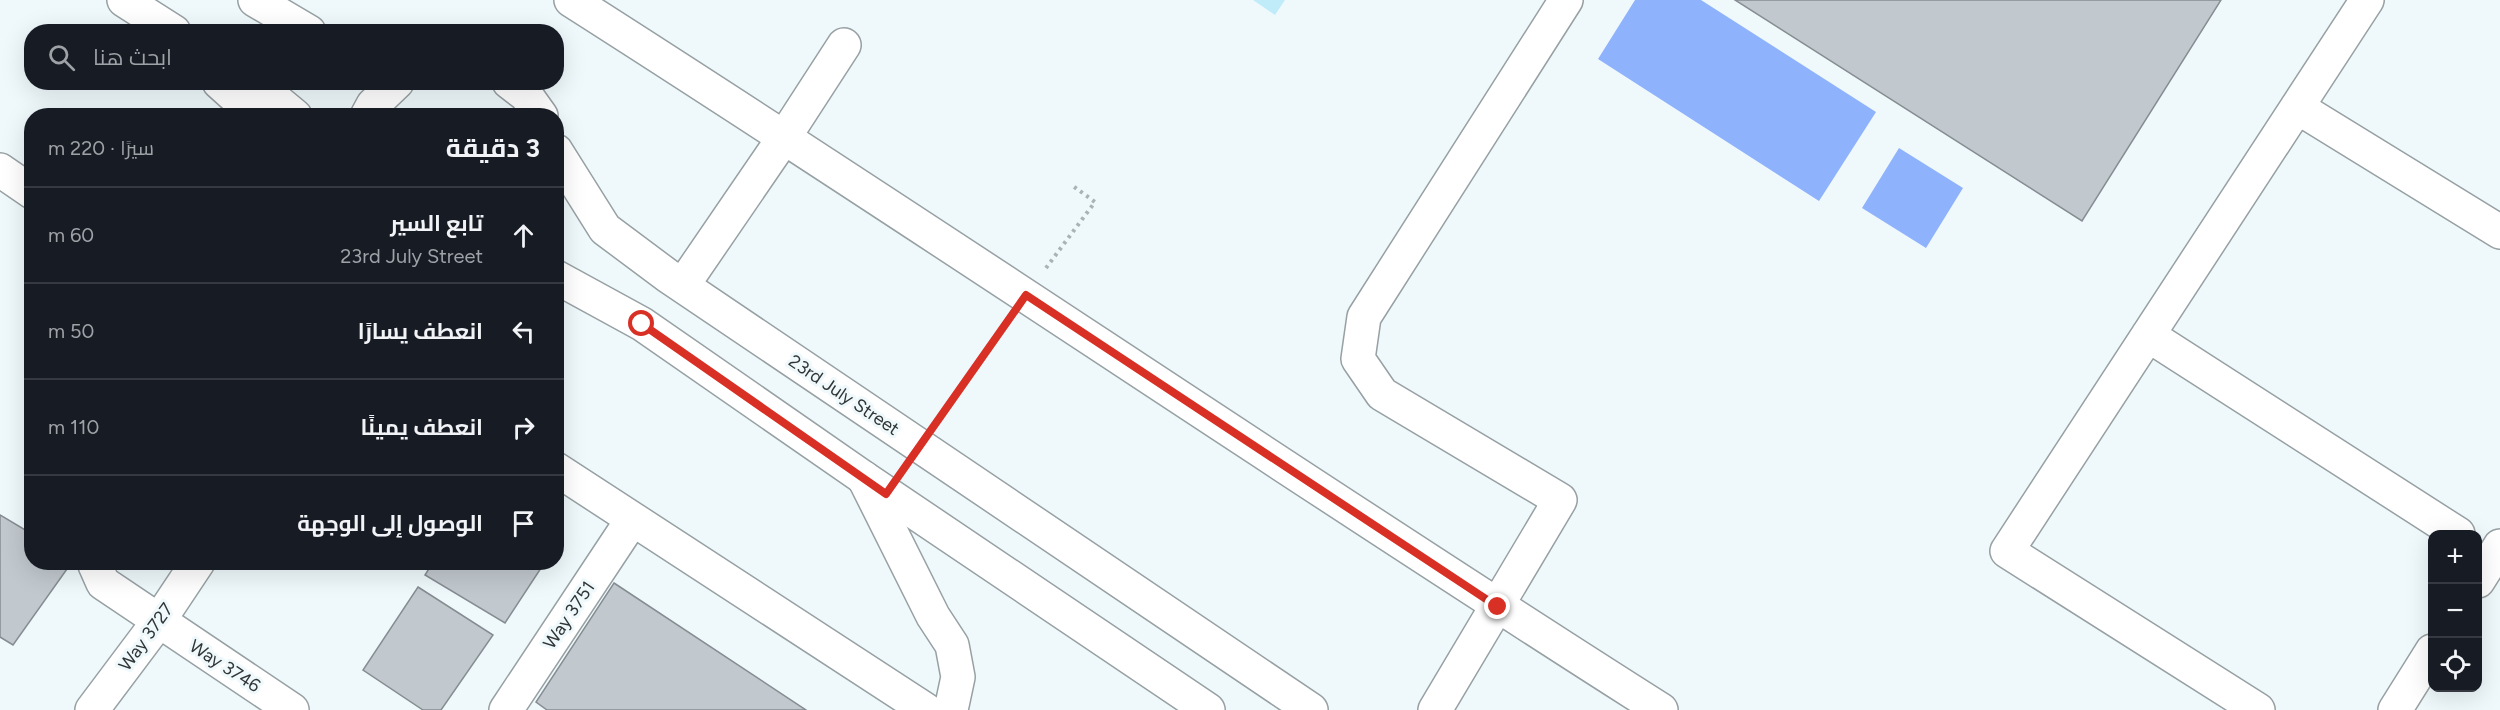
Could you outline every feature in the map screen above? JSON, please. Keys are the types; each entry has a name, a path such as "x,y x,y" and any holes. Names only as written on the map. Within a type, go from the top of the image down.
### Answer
{"main road":[{"path":"255,0 296,24"},
{"path":"572,0 785,136 1498,607 1660,710"},
{"path":"1434,710 1498,607 1560,500 1382,394 1358,359 1364,317 1566,0"},
{"path":"2258,710 2007,551 2367,0"},
{"path":"131,4 154,24"},
{"path":"131,4 162,24"},
{"path":"683,285 844,45"},
{"path":"228,90 244,108"},
{"path":"264,90 285,108"},
{"path":"372,108 389,90"},
{"path":"519,90 535,108"},
{"path":"2297,107 2500,232"},
{"name":"23rd July Street","path":"564,164 604,229 683,285 1311,710"},
{"path":"0,170 24,186"},
{"path":"564,281 642,324 864,478 1208,710"},
{"path":"2148,335 2452,530"},
{"path":"564,474 926,710"},
{"path":"864,478 933,616 952,645 958,677 951,710"},
{"name":"Way 3751","path":"506,710 632,519"},
{"name":"Way 3746","path":"96,570 103,583 292,710"},
{"name":"Way 3727","path":"92,710 158,622 193,570"},
{"path":"2395,710 2428,659"}],"path":[{"path":"920,446 1026,295 1095,202 1073,186"}],"shaded area":[{"path":"1253,0 1285,0 1275,15"}],"water":[{"path":"1635,0 1701,0 1876,112 1819,201 1598,59"},
{"path":"1899,148 1963,188 1926,248 1862,208"}],"building":[{"path":"1735,0 2221,0 2082,221"},
{"path":"0,515 24,529 24,570 66,570 13,645 0,637"},
{"path":"428,570 540,570 505,623 425,575"},
{"path":"614,583 806,710 547,710 536,702"},
{"path":"418,587 493,635 441,710 423,710 363,670"}],"route":[{"path":"642,324 886,494 1026,295 1498,607"}]}
